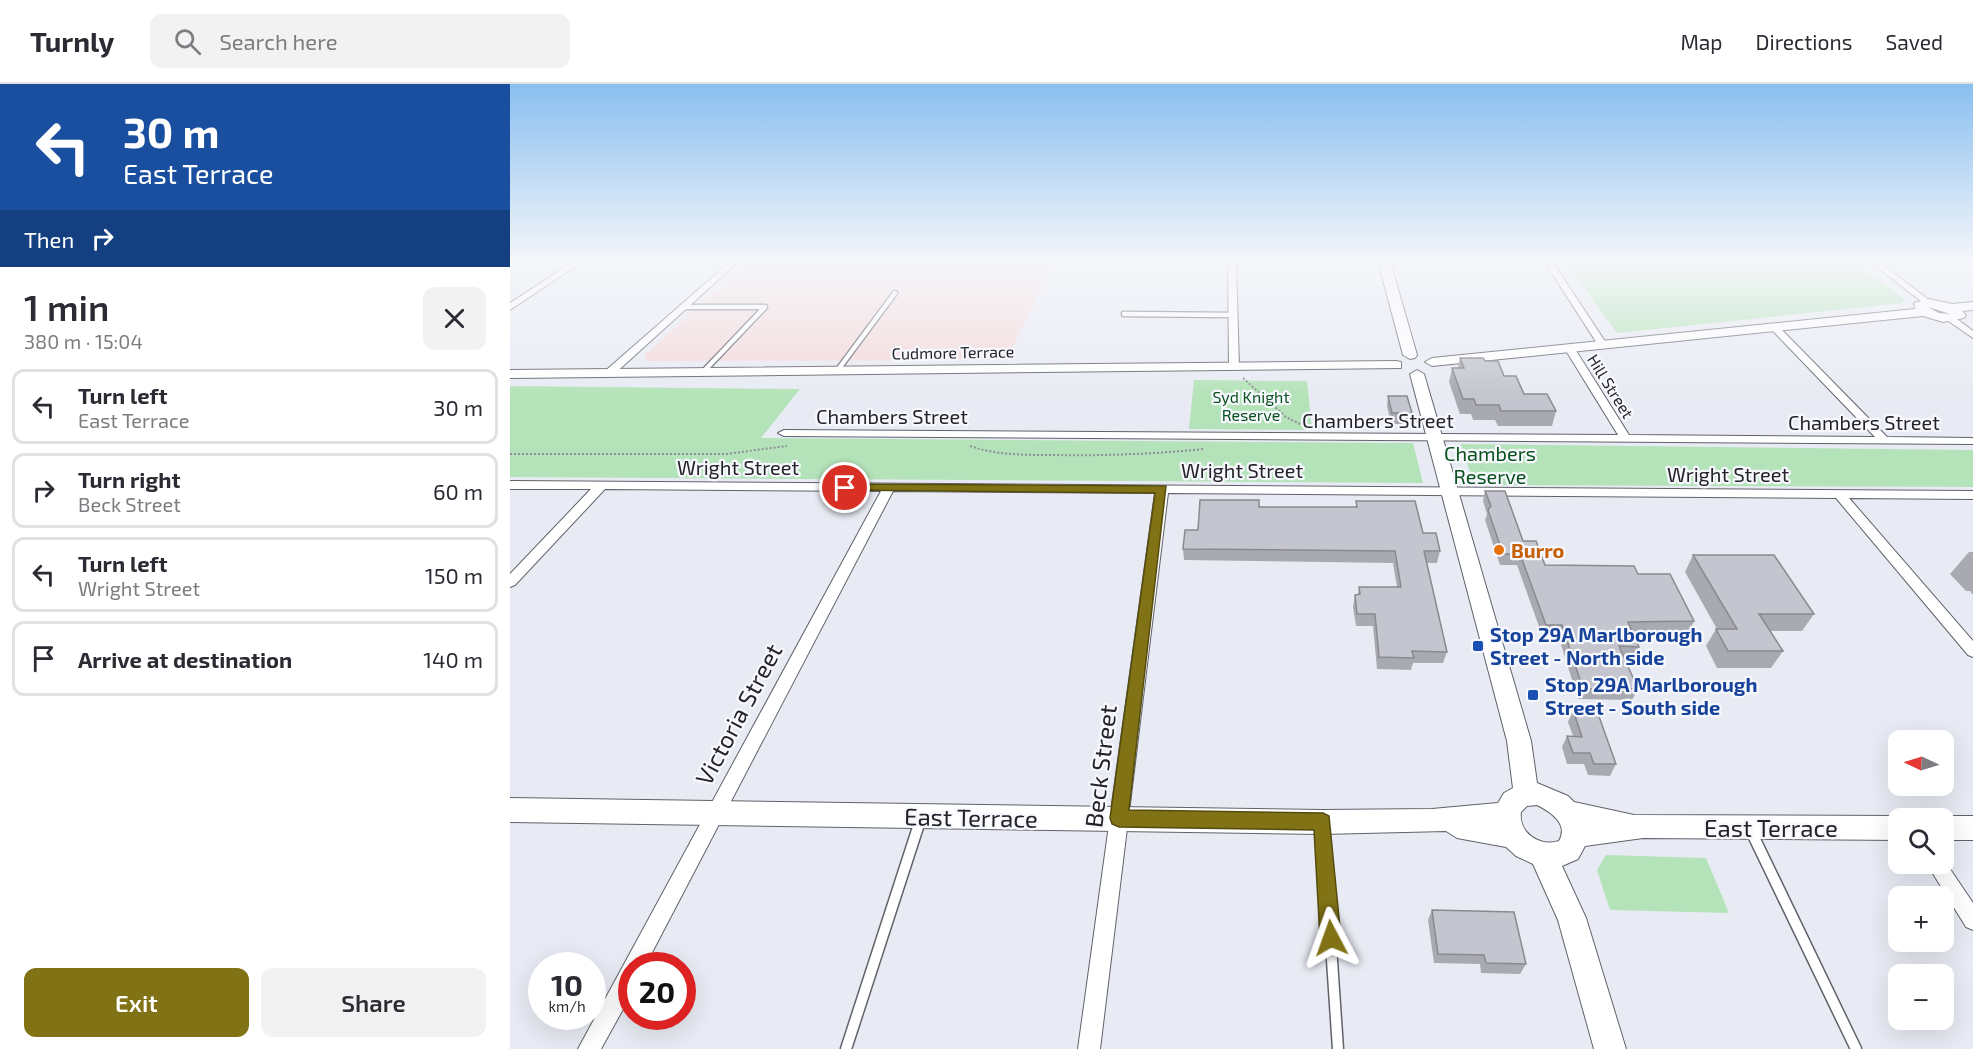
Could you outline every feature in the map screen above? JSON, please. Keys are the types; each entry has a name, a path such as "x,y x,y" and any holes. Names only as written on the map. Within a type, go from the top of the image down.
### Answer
{"street":[{"path":"1234,306 1234,367"},
{"path":"1396,306 1410,355"},
{"path":"1578,306 1604,346"},
{"path":"1610,1049 1572,918 1563,839 1537,796 1519,741 1435,438 1425,368 1423,357 1410,355 1397,359 1396,365 1402,370 1425,368 1927,308 1951,313 1973,306"},
{"path":"608,374 683,307"},
{"path":"1951,313 1973,335"},
{"path":"1774,328 1884,440"},
{"name":"Hill Street","path":"1570,349 1626,439"},
{"name":"Cudmore Terrace","path":"510,374 1396,365"},
{"name":"Chambers Street","path":"783,433 1973,441"},
{"name":"Wright Street","path":"510,485 1973,495"},
{"path":"510,582 601,486"},
{"name":"Victoria Street","path":"642,952 889,488"},
{"name":"Beck Street","path":"1089,1049 1162,489"},
{"path":"1839,494 1973,651"},
{"path":"1537,796 1514,800 1510,825 1521,844 1563,839"},
{"name":"East Terrace","path":"512,813 716,813 1323,822 1432,821 1510,825"},
{"name":"East Terrace","path":"1563,839 1643,826 1888,828"},
{"path":"1954,828 1973,828"},
{"path":"1943,874 1973,920"},
{"path":"589,1049 618,996"}],"lane":[{"path":"837,371 885,306"},
{"path":"683,307 765,307 703,372"},
{"path":"1124,314 1234,315"},
{"path":"846,1049 921,816"},
{"path":"1323,822 1338,1049"},
{"path":"1748,826 1856,1049"}],"path":[{"path":"1234,367 1235,375 1247,380 1286,417 1312,430 1311,437"},
{"path":"510,454 726,454 796,445"},
{"path":"965,445 981,452 1002,454 1135,455 1207,449"}],"shaded area":[{"path":"699,306 1032,306 1007,360 647,361 644,356"}],"green space":[{"path":"1598,306 1874,306 1617,333"},
{"name":"Syd Knight Reserve","path":"1194,380 1307,381 1312,430 1189,429"},
{"path":"510,386 800,389 761,438 1413,443 1423,483 510,477"},
{"name":"Chambers Reserve","path":"1461,444 1973,450 1973,487 1474,485"},
{"path":"1606,855 1706,858 1729,913 1610,910 1597,870"}],"building":[{"path":"1460,358 1483,358 1485,361 1498,361 1504,376 1516,376 1524,394 1547,394 1556,411 1501,411 1499,405 1476,405 1474,399 1463,399 1452,368 1464,368"},
{"path":"1388,396 1407,396 1412,413 1392,413"},
{"path":"1485,491 1505,491 1523,541 1536,541 1545,565 1634,566 1638,574 1670,574 1694,621 1628,622 1639,647 1619,646 1638,689 1583,689 1562,625 1546,625 1520,554 1503,554 1488,510 1491,506"},
{"path":"1200,500 1259,500 1259,507 1357,507 1356,501 1415,501 1423,533 1436,533 1440,551 1424,551 1447,652 1412,651 1414,658 1379,657 1375,614 1357,614 1355,595 1360,594 1359,587 1401,587 1395,551 1183,549 1185,530 1198,530"},
{"path":"1693,555 1774,555 1814,614 1759,614 1783,651 1728,651 1716,629 1737,629"},
{"path":"1573,710 1597,711 1616,764 1594,764 1590,753 1573,753 1567,736 1582,737"},
{"path":"1432,910 1514,912 1526,964 1486,963 1484,955 1438,954"}],"place":[{"name":"Burro","path":"1499,550"},
{"name":"Stop 29A Marlborough Street - North side","path":"1478,646"},
{"name":"Stop 29A Marlborough Street - South side","path":"1533,695"}],"route":[{"path":"845,488 1162,489 1119,818 1323,822 1331,938"}]}
